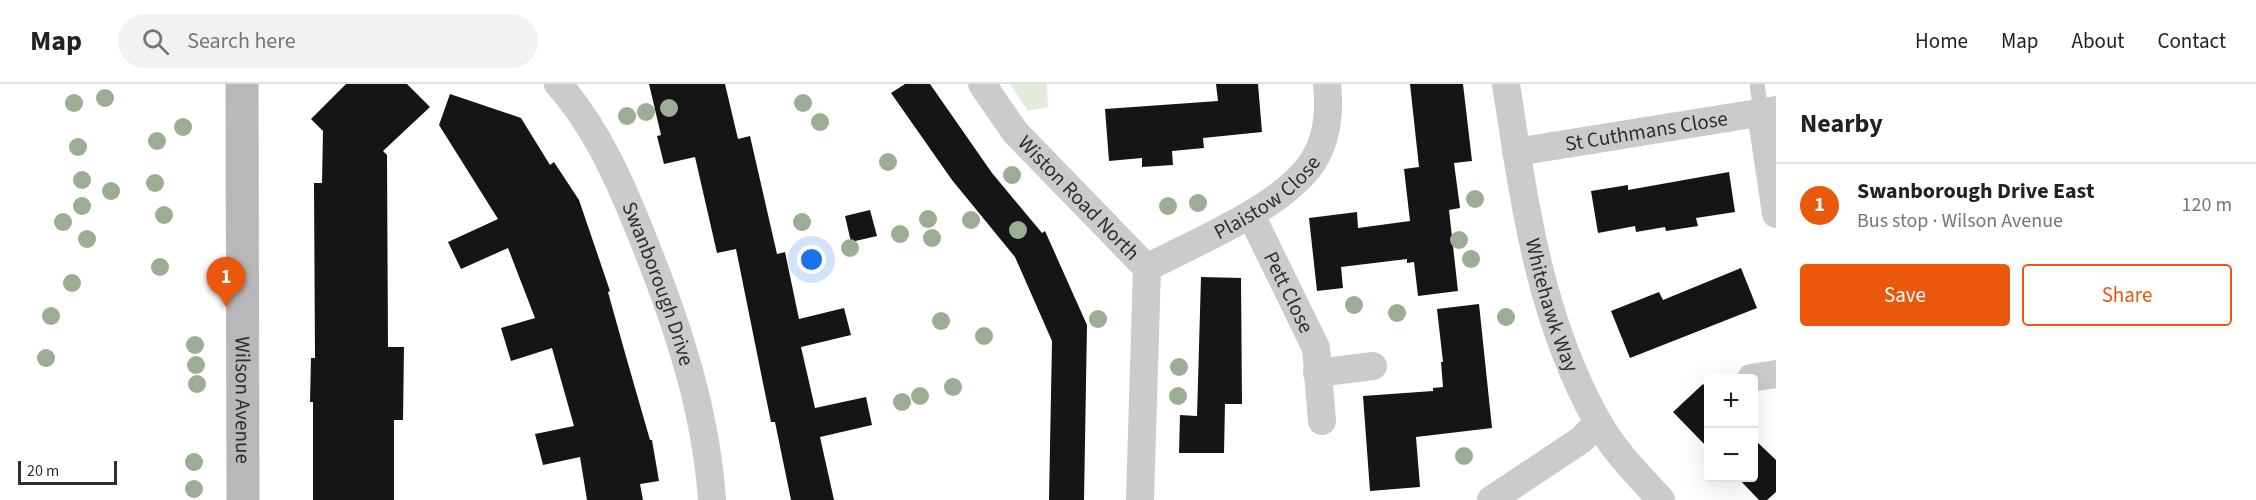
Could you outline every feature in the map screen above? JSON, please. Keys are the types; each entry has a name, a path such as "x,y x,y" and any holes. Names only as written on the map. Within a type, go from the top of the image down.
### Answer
{"street":[{"name":"Wilson Avenue","path":"242,84 243,500"},
{"name":"Swanborough Drive","path":"558,84 580,112 611,164 669,303 695,393 706,446 712,500"},
{"name":"Wiston Road North","path":"982,84 1015,132 1147,268 1140,500"},
{"name":"Plaistow Close","path":"1147,268 1251,215 1290,187 1312,162 1320,148 1326,128 1327,84"},
{"name":"Whitehawk Way","path":"1506,84 1537,266 1567,357 1598,423 1620,454 1661,500"},
{"name":"St Cuthmans Close","path":"1516,152 1768,111"},
{"path":"1768,111 1776,214"},
{"name":"Pett Close","path":"1251,215 1316,348 1322,422"},
{"path":"1317,373 1373,366"},
{"path":"1758,377 1776,374"},
{"path":"1491,500 1581,440 1598,423"}],"lane":[{"path":"1757,84 1768,111"}],"green space":[{"path":"1010,84 1047,84 1048,107 1028,111"}],"building":[{"path":"346,84 407,84 430,107 383,151 387,155 388,347 404,347 403,420 394,420 394,500 313,500 313,402 310,402 311,358 315,358 314,183 322,183 323,131 311,119"},
{"path":"649,84 725,84 738,139 750,136 777,254 785,252 799,319 844,308 851,335 801,347 815,408 866,397 872,425 820,437 834,500 791,500 775,422 771,422 736,249 717,253 695,157 664,164 657,136 661,135"},
{"path":"905,84 930,84 992,173 1042,233 1045,231 1087,325 1084,500 1049,500 1052,341 1015,257 952,180 891,93"},
{"path":"1216,84 1258,84 1262,132 1203,138 1204,148 1172,151 1173,165 1142,167 1142,158 1109,161 1105,109 1218,101"},
{"path":"1410,84 1463,84 1472,161 1454,163 1460,208 1449,210 1458,291 1418,296 1414,262 1407,263 1407,259 1341,267 1343,288 1317,291 1309,218 1357,212 1358,228 1410,221 1404,169 1419,167"},
{"path":"450,94 521,118 550,165 554,162 579,200 610,291 608,292 625,353 650,440 652,440 659,481 640,484 643,500 587,500 580,457 543,465 535,434 574,426 552,348 511,361 501,328 535,318 508,248 461,269 448,242 498,219 439,125"},
{"path":"1729,172 1735,212 1696,218 1698,226 1666,231 1665,227 1636,232 1635,226 1598,233 1591,191 1628,185 1628,190"},
{"path":"870,210 877,236 851,242 845,216"},
{"path":"1741,268 1757,308 1630,358 1611,311 1659,292 1663,300"},
{"path":"1201,277 1241,278 1242,404 1225,404 1224,453 1179,453 1180,415 1197,416"},
{"path":"1479,304 1492,428 1416,437 1420,487 1370,491 1363,396 1433,391 1433,388 1443,387 1441,362 1443,362 1437,309"},
{"path":"1704,385 1704,444 1673,412"},
{"path":"1758,443 1776,460 1776,492 1767,500 1759,500 1742,482 1758,482"}],"place":[{"name":"Swanborough Drive East","path":"226,307"}]}
